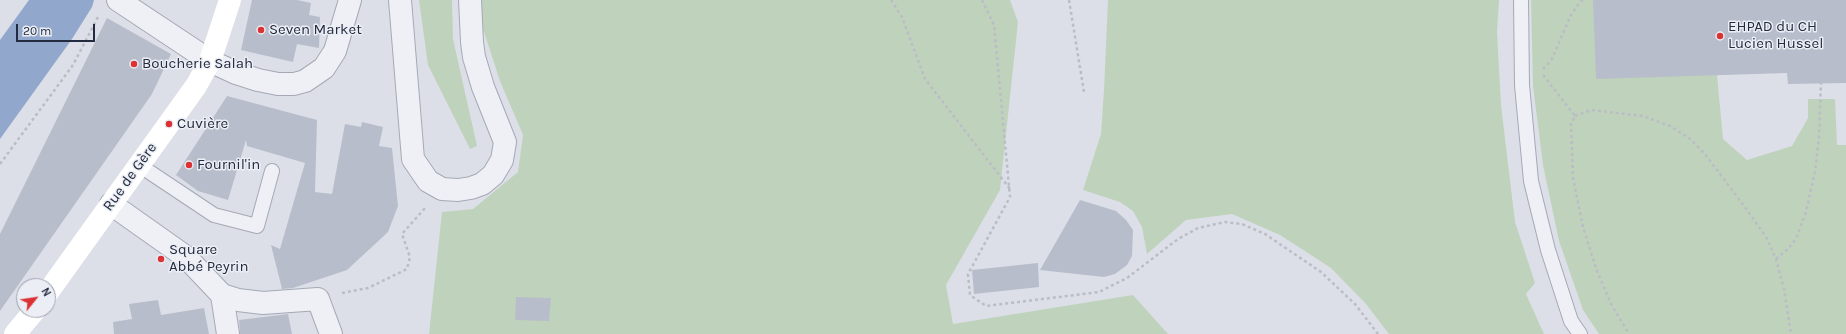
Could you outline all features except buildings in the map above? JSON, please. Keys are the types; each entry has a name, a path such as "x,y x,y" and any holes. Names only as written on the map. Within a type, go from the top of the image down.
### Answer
{"main road":[{"name":"Rue de Gère","path":"56,281 196,86 210,61 230,0"},
{"path":"15,334 28,318"}],"street":[{"path":"118,0 210,61 236,73 278,84 294,84 305,81 324,68 335,51 350,0"},
{"path":"400,0 413,159 428,182 442,188 458,190 471,188 482,184 493,175 502,160 505,142 483,87 474,57 470,0"},
{"path":"111,204 186,257 222,294 238,300 263,303 318,299 331,334"},
{"path":"222,294 228,334"}],"lane":[{"path":"1521,0 1522,86 1531,181 1548,250 1571,321 1580,334"},
{"path":"139,165 214,215 257,226 272,171"}],"path":[{"path":"891,0 902,17 925,79 1010,189"},
{"path":"982,0 994,25 1010,197 968,274 970,295 986,306 1099,292 1127,278 1178,239 1198,228 1225,222 1242,224 1265,234 1321,272 1355,304 1378,334"},
{"path":"1069,0 1084,92"},
{"path":"1575,116 1540,71 1551,61 1572,15 1579,2 1583,0"},
{"path":"0,164 73,65 100,14"},
{"path":"1776,258 1788,249 1796,239 1806,212 1815,171 1819,138 1821,83"},
{"path":"1629,334 1611,304 1597,271 1583,227 1573,178 1571,124 1575,116 1591,110 1643,116 1670,126 1689,138 1705,154 1766,237 1776,258 1784,289 1791,334"},
{"path":"318,299 368,288 407,269 410,257 402,234 442,188"}],"green space":[{"path":"419,0 452,0 453,39 477,146 470,149 428,65"},
{"path":"482,0 1010,0 1018,22 1000,190 946,285 953,324 1133,295 1168,334 429,334 442,212 473,209 518,172 523,135 500,81 482,26"},
{"path":"1108,0 1499,0 1497,32 1501,105 1515,222 1535,283 1526,294 1544,334 1389,334 1366,304 1331,268 1280,235 1232,214 1186,220 1147,254 1142,227 1133,211 1120,202 1083,190 1101,134"},
{"path":"1531,0 1593,0 1717,75 1723,139 1747,160 1792,146 1808,118 1808,99 1835,99 1837,145 1846,145 1846,334 1599,334 1583,310 1559,241 1543,165 1533,86"}],"water":[{"path":"29,0 94,0 92,7 72,39 0,139 0,40"}],"place":[{"name":"Seven Market","path":"261,30"},
{"name":"EHPAD du CH Lucien Hussel","path":"1720,36"},
{"name":"Boucherie Salah","path":"134,64"},
{"name":"Cuvière","path":"169,124"},
{"name":"Fournil'in","path":"189,165"},
{"name":"Square Abbé Peyrin","path":"161,259"}]}
